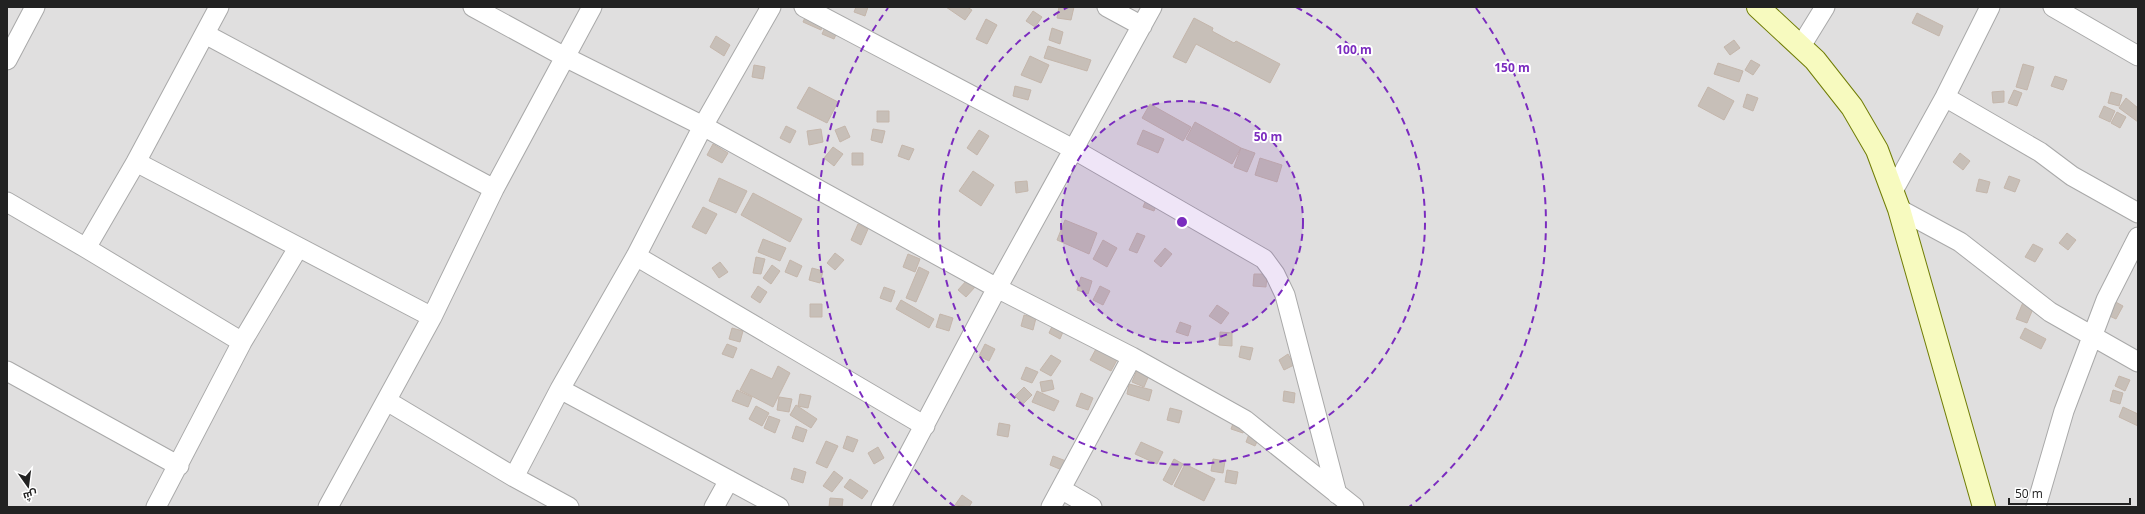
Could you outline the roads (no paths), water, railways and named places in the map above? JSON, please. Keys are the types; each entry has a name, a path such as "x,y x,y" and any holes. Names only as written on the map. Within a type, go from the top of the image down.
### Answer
{"main road":[{"path":"1758,7 1816,60 1852,107 1877,150 1896,200 1984,507"}],"street":[{"path":"7,60 35,7"},
{"path":"86,248 136,162 219,7"},
{"path":"473,7 565,57 703,126 997,288 1132,357 1245,420 1354,507"},
{"path":"328,507 432,317 494,189 592,7"},
{"path":"514,477 560,389 636,256 703,126 771,7"},
{"path":"804,7 1073,150 1264,259 1275,274 1287,302 1337,494"},
{"path":"1108,7 1142,26"},
{"path":"881,507 997,288 1152,7"},
{"path":"1801,46 1825,7"},
{"path":"1990,7 1896,200 1960,242 2050,312 2138,362"},
{"path":"2053,7 2138,56"},
{"path":"205,34 494,189"},
{"path":"1945,97 2040,152 2072,176 2138,213"},
{"path":"136,162 432,317"},
{"path":"7,202 242,342"},
{"path":"2036,507 2064,411 2106,300 2138,237"},
{"path":"156,507 242,342 298,248"},
{"path":"636,256 925,426"},
{"path":"1051,507 1132,357"},
{"path":"7,371 178,466"},
{"path":"560,389 779,507"},
{"path":"387,401 514,477 569,507"},
{"path":"714,507 729,480"},
{"path":"1060,489 1092,507"}]}
